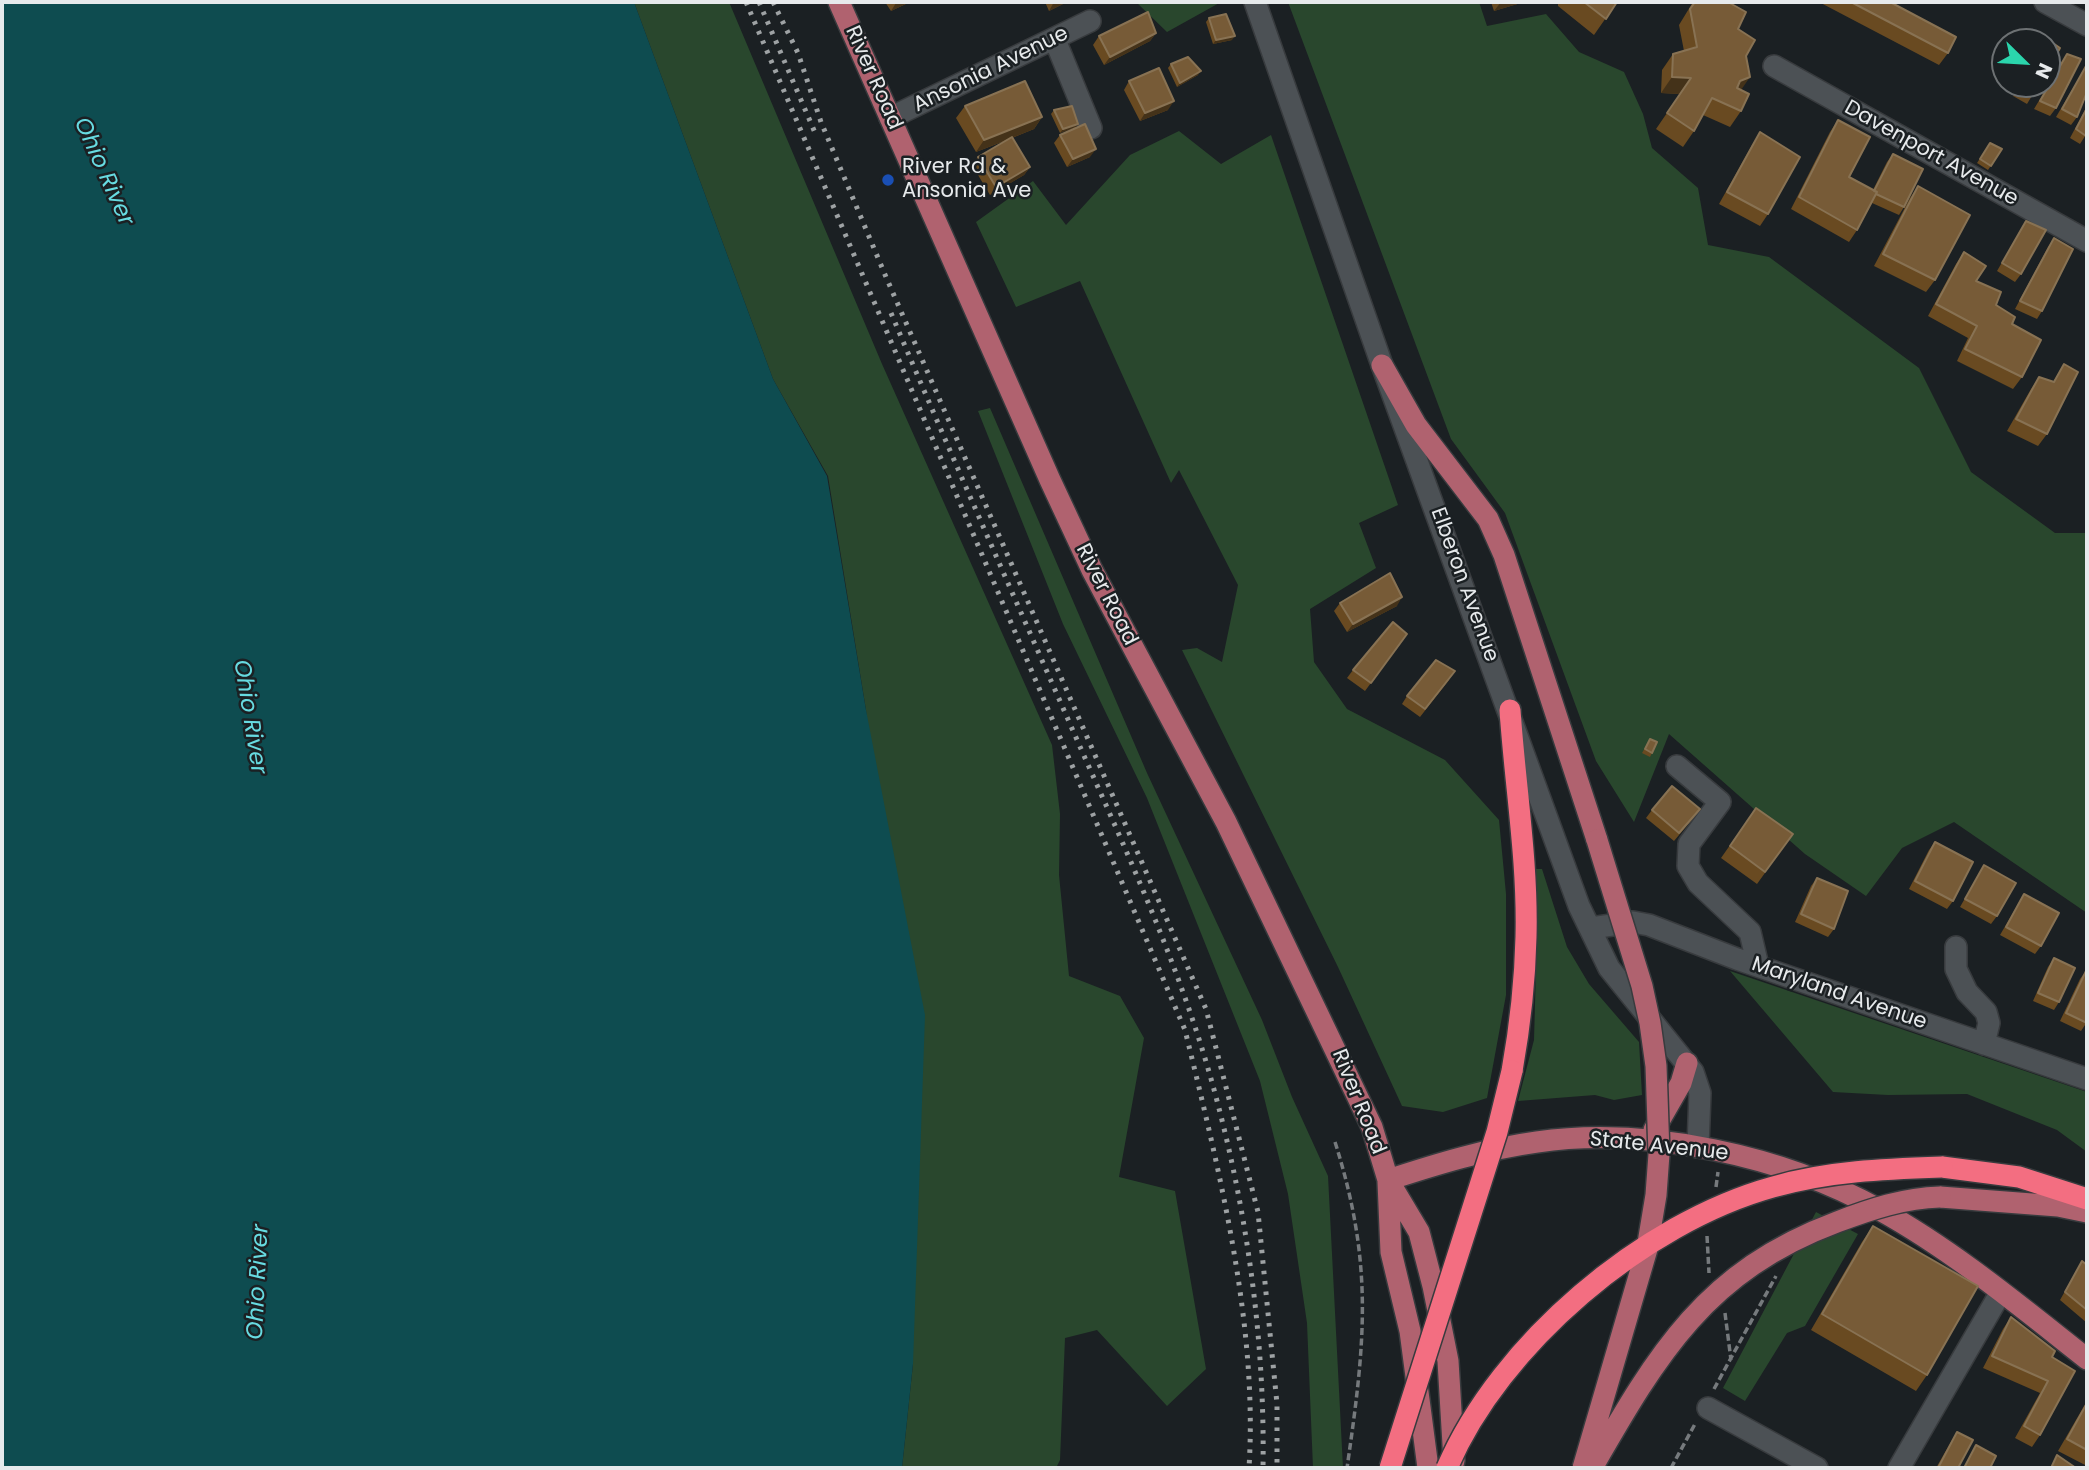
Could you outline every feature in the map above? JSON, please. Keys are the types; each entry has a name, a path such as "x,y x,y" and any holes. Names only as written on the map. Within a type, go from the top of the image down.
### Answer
{"highway":[{"path":"1391,1468 1497,1132 1519,1029 1526,935 1525,880 1510,710"},
{"path":"1447,1468 1478,1413 1506,1374 1571,1303 1637,1251 1727,1204 1773,1187 1880,1169 1942,1167 2019,1177 2087,1199"}],"main road":[{"name":"River Road","path":"839,2 1092,570 1226,822 1372,1127 1388,1180 1419,1232 1448,1361 1455,1468"},
{"path":"1382,365 1416,425 1488,519 1504,555 1639,974 1650,1023 1656,1066 1659,1154 1657,1195 1647,1250 1583,1468"},
{"path":"1647,1142 1681,1083 1686,1063"},
{"name":"State Avenue","path":"1388,1180 1477,1152 1537,1142 1582,1139 1698,1147 1813,1179 1878,1209 2001,1292 2087,1359"},
{"name":"River Road","path":"1388,1180 1391,1252 1410,1331 1429,1468"},
{"path":"1592,1468 1637,1389 1664,1349 1713,1294 1743,1269 1808,1233 1891,1203 1940,1197 2057,1206 2087,1212"}],"street":[{"name":"Elberon Avenue","path":"1255,2 1382,365 1510,710 1579,906 1609,968 1622,988 1686,1063 1700,1093 1698,1147"},
{"path":"2045,2 2087,25"},
{"name":"Ansonia Avenue","path":"890,118 1090,21"},
{"path":"1055,40 1091,128"},
{"name":"Davenport Avenue","path":"1774,66 2087,241"},
{"path":"1677,766 1720,802 1689,844 1688,866 1699,883 1750,932 1758,966"},
{"name":"Maryland Avenue","path":"1591,928 1633,922 1649,925 1758,966 2087,1079"},
{"path":"1956,947 1956,969 1967,992 1986,1012 1989,1023 1984,1044"},
{"path":"1899,1468 2001,1292"},
{"path":"1705,1409 1817,1468"}],"path":[{"path":"1335,1142 1357,1222 1364,1296 1362,1357 1347,1468"},
{"path":"1671,1468 1781,1265"}],"green space":[{"path":"634,2 729,2 882,364 1052,745 1060,814 1059,875 1069,976 1120,996 1144,1038 1119,1177 1175,1191 1206,1369 1167,1406 1097,1330 1065,1338 1060,1460 1056,1468 902,1468 913,1364 866,710 828,476 773,379"},
{"path":"1136,2 1221,2 1167,32"},
{"path":"1288,2 1479,2 1487,26 1546,14 1579,52 1624,72 1643,114 1652,148 1698,188 1708,245 1769,257 1919,368 1971,472 2055,533 2087,533 2087,913 1954,822 1902,848 1866,896 1805,854 1669,734 1634,822 1596,761 1505,513 1451,439"},
{"path":"1179,131 1221,164 1271,135 1398,505 1359,523 1376,568 1310,609 1314,662 1347,709 1445,760 1499,820 1506,894 1506,995 1487,1098 1443,1112 1402,1106 1338,967 1182,650 1197,648 1222,662 1238,585 1179,470 1171,483 1080,281 1016,307 976,222 1033,181 1066,225 1130,155"},
{"path":"990,408 1147,773 1262,1020 1292,1097 1328,1176 1343,1468 1313,1468 1307,1323 1288,1194 1260,1081 1147,798 1063,624 978,411"},
{"path":"1533,869 1542,869 1567,947 1589,984 1639,1042 1642,1095 1614,1100 1595,1095 1518,1101 1534,1040 1537,932"},
{"path":"1730,971 2087,1092 2087,1152 2057,1130 1967,1094 1888,1095 1833,1092"},
{"path":"1816,1212 1858,1234 1805,1326 1787,1333 1745,1401 1723,1388"}],"water":[{"name":"Ohio River","path":"2,2 634,2 773,379 827,476 866,710 925,1015 913,1364 902,1468 2,1468"}],"building":[{"path":"1584,2 1617,2 1606,19"},
{"path":"1695,2 1728,2 1746,12 1738,29 1755,40 1746,56 1750,77 1740,81 1737,88 1749,94 1741,111 1712,98 1694,131 1667,113 1691,78 1672,77 1673,54 1697,47 1690,9"},
{"path":"1851,2 1890,2 1956,37 1948,53"},
{"path":"1148,12 1156,33 1110,57 1099,36"},
{"path":"1226,14 1235,36 1216,40 1209,18"},
{"path":"2067,54 2081,59 2056,108 2040,101 2042,98 2061,98 2061,64"},
{"path":"1188,57 1201,71 1180,83 1171,64"},
{"path":"2086,66 2087,92 2077,117 2062,109"},
{"path":"1159,68 1174,101 1145,113 1129,81"},
{"path":"1025,81 1042,117 984,140 965,106"},
{"path":"1072,106 1078,124 1063,129 1054,110"},
{"path":"2087,108 2087,133 2086,136 2076,129"},
{"path":"1838,120 1870,137 1849,177 1877,192 1857,230 1799,197"},
{"path":"1085,124 1096,149 1073,159 1060,135"},
{"path":"1760,132 1800,157 1768,214 1727,192"},
{"path":"1012,137 1030,167 996,187 978,157"},
{"path":"1990,143 2002,149 1991,166 1980,159"},
{"path":"1893,154 1923,169 1904,207 1874,191"},
{"path":"1918,186 1970,215 1935,280 1883,254"},
{"path":"2026,221 2046,230 2021,274 2002,263"},
{"path":"2054,238 2073,249 2042,311 2020,301"},
{"path":"1964,252 1986,266 1976,281 2001,292 1996,305 2015,317 2012,324 2041,340 2022,377 1965,349 1977,326 1936,304"},
{"path":"2064,364 2078,372 2047,434 2016,419 2039,377 2054,382"},
{"path":"1390,573 1402,597 1353,624 1340,603"},
{"path":"1393,622 1407,634 1371,683 1353,670"},
{"path":"1436,660 1455,671 1425,709 1407,696"},
{"path":"1650,739 1657,742 1652,753 1645,749"},
{"path":"1672,786 1700,809 1679,833 1652,810"},
{"path":"1756,808 1793,834 1765,872 1730,846"},
{"path":"1935,842 1973,862 1953,901 1915,881"},
{"path":"1984,865 2016,883 1997,916 1965,899"},
{"path":"1817,878 1848,891 1834,929 1801,914"},
{"path":"2024,894 2059,913 2041,946 2006,927"},
{"path":"2054,958 2075,968 2059,1002 2038,993"},
{"path":"2087,972 2087,1023 2066,1013"},
{"path":"1873,1226 1978,1286 1927,1375 1822,1314"},
{"path":"2082,1261 2087,1265 2087,1310 2065,1292"},
{"path":"2011,1317 2055,1351 2052,1357 2075,1371 2040,1435 2024,1426 2048,1381 1992,1356"},
{"path":"2087,1403 2087,1450 2067,1439"},
{"path":"1957,1432 1973,1440 1958,1468 1938,1468"},
{"path":"1976,1445 1996,1456 1990,1468 1964,1468"},
{"path":"2057,1455 2076,1468 2051,1468"}],"railway":[{"path":"746,2 1185,1030 1223,1192 1242,1303 1248,1359 1249,1468"},
{"path":"759,2 816,135"},
{"path":"773,2 798,53 821,122 886,277 1206,1009 1258,1212 1277,1404 1277,1468"},
{"path":"891,313 1140,883 1174,967 1203,1053 1237,1188 1252,1281 1261,1375 1263,1468"}],"place":[{"name":"River Rd & Ansonia Ave","path":"888,180"}]}
